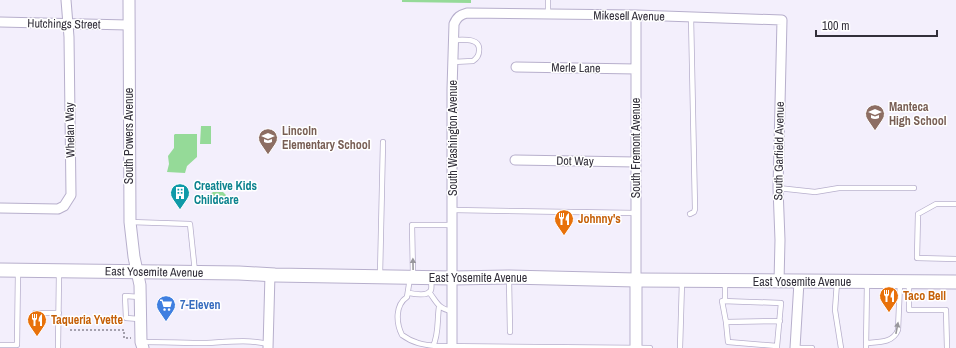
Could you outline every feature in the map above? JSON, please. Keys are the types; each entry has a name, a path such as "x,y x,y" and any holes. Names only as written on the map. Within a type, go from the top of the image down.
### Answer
{"main road":[{"name":"East Yosemite Avenue","path":"0,270 195,272 452,278 509,277 779,282 956,282"}],"street":[{"name":"Whelan Way","path":"0,208 58,209 64,206 71,195 69,37 66,0"},
{"name":"South Powers Avenue","path":"129,0 130,222 140,297 141,319 138,343"},
{"name":"Mikesell Avenue","path":"476,13 636,15 782,20"},
{"name":"South Washington Avenue","path":"452,347 454,24 456,19 461,15 476,13"},
{"name":"South Fremont Avenue","path":"636,15 636,280"},
{"name":"South Garfield Avenue","path":"779,282 780,240 778,188 782,20"},
{"name":"Hutchings Street","path":"0,22 128,25"},
{"name":"Merle Lane","path":"516,67 636,69"},
{"name":"Dot Way","path":"515,160 636,162"},
{"path":"268,346 270,274"},
{"path":"636,280 636,348"},
{"path":"795,348 799,282"}],"lane":[{"path":"548,0 548,14"},
{"path":"690,214 694,212 695,209 691,17"},
{"path":"453,40 477,42 480,50 478,56 472,61 453,62"},
{"path":"380,276 382,142"},
{"path":"778,188 815,192 840,188 914,188"},
{"path":"956,204 936,204 918,214 917,258 956,259"},
{"path":"453,210 636,213"},
{"path":"130,222 190,224 195,272"},
{"path":"453,225 412,225 411,277 409,293 407,297 402,300 399,307 398,319 402,335 410,341 418,344 452,347 650,348"},
{"path":"0,344 17,345 18,270"},
{"path":"58,348 59,271"},
{"path":"409,293 424,294 429,292 431,290 431,277"},
{"path":"509,277 510,332"},
{"path":"680,348 682,280"},
{"path":"724,281 725,301 722,301 728,342 777,347 780,321 780,303 725,301"},
{"path":"837,282 835,310 842,348"},
{"path":"867,282 866,345 884,342 893,338 896,334 898,330 905,282"},
{"path":"905,282 910,310 946,310 947,348"},
{"path":"429,292 439,307 452,311"},
{"path":"140,297 125,296 126,318 141,319"},
{"path":"433,346 437,335 439,307"},
{"path":"35,314 58,312"},
{"path":"726,322 780,321"},
{"path":"210,342 210,348"},
{"path":"138,343 260,342 268,346"},
{"path":"795,348 812,348"}],"path":[{"path":"70,330 124,330 124,338 138,343"}],"green space":[{"path":"402,0 471,0 471,3 402,2"},
{"path":"201,126 211,126 211,144 200,144"},
{"path":"175,134 197,134 197,157 187,166 185,173 167,172 169,164 168,156 174,148"},
{"path":"213,192 223,192 226,195 226,199 223,202 209,202 209,195"}],"place":[{"name":"Manteca High School","path":"875,131"},
{"name":"Lincoln Elementary School","path":"268,155"},
{"name":"Creative Kids Childcare","path":"180,210"},
{"name":"Johnny's","path":"564,236"},
{"name":"Taco Bell","path":"889,313"},
{"name":"7-Eleven","path":"166,322"},
{"name":"Taqueria Yvette","path":"37,337"}]}
